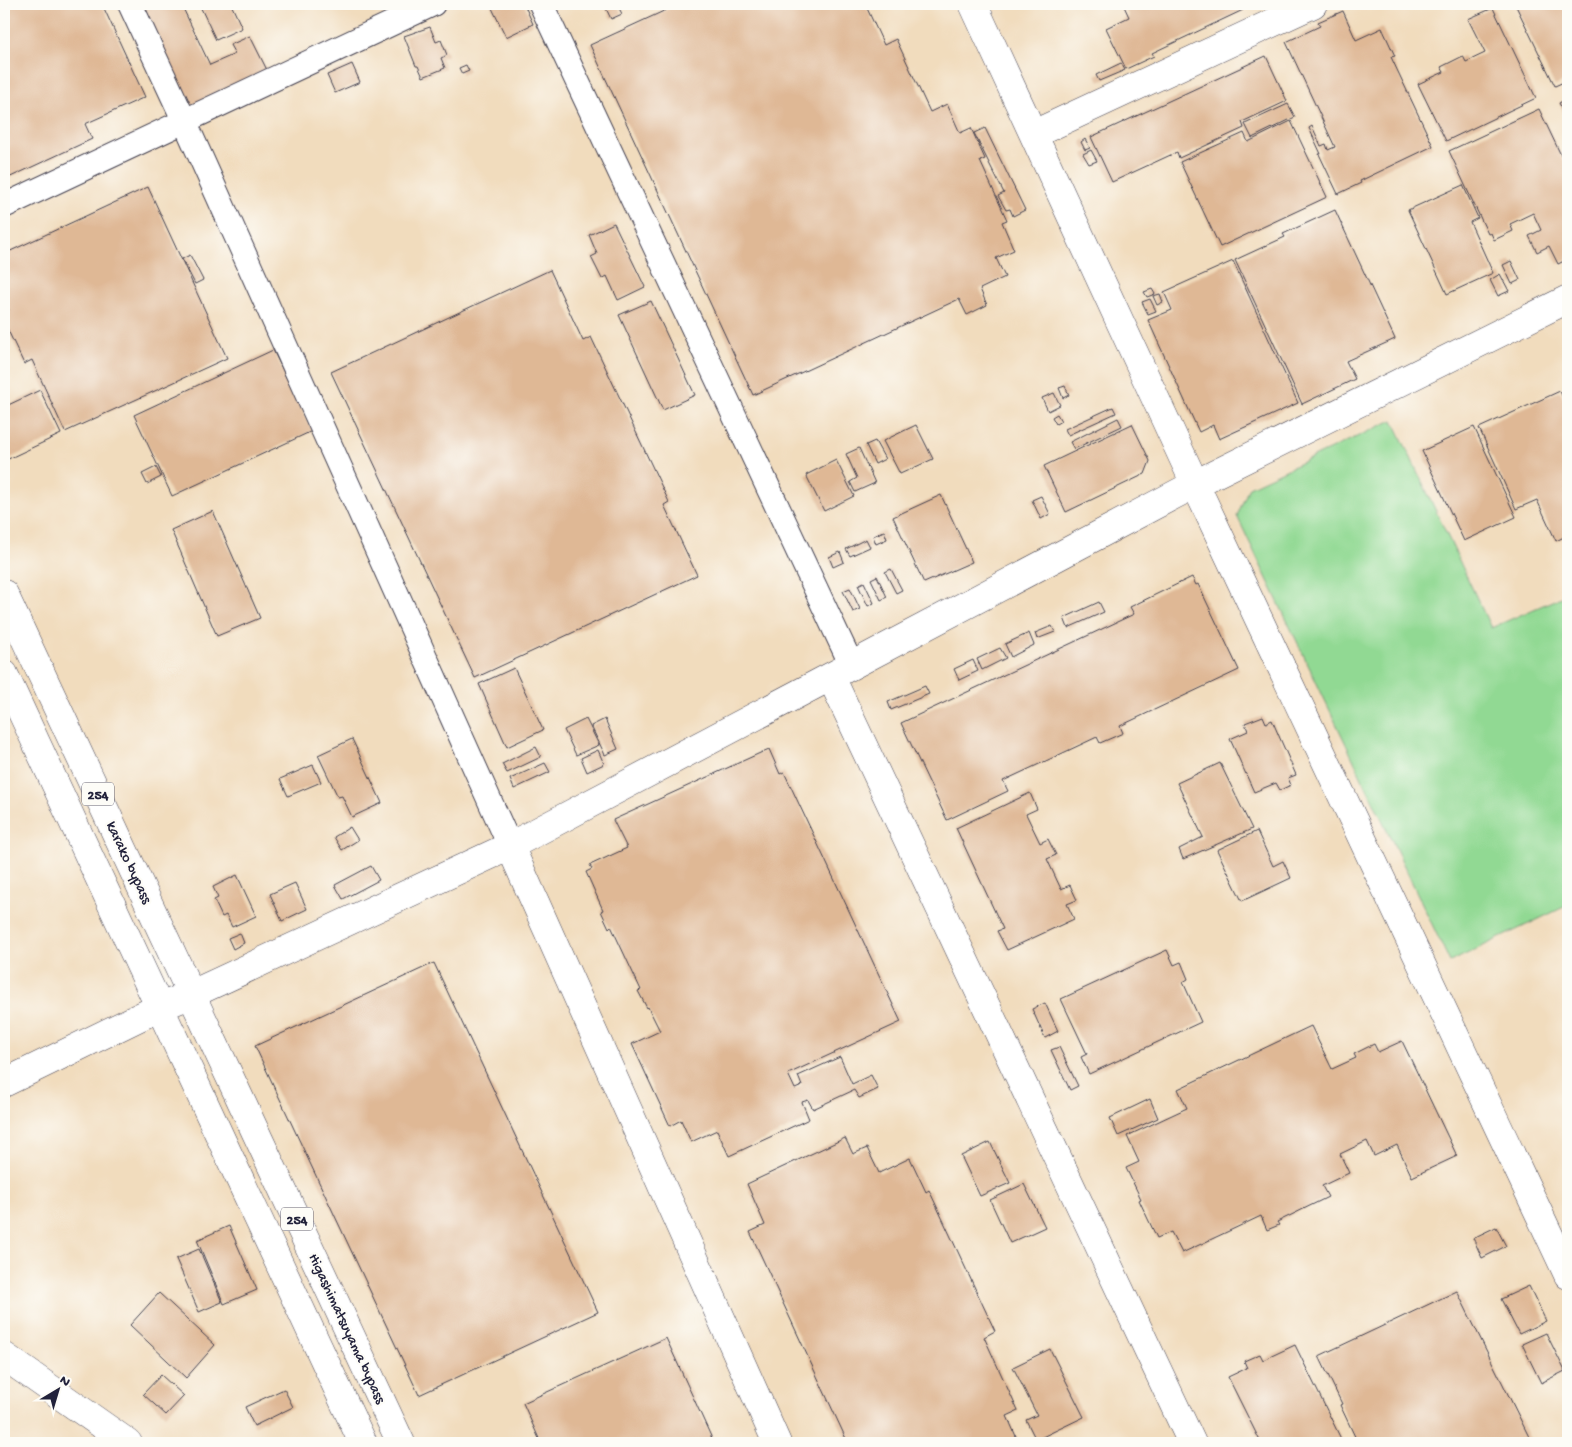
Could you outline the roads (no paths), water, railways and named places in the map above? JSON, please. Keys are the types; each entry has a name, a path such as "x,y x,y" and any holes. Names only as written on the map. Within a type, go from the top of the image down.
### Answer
{"main road":[{"path":"973,4 1195,484 1568,1275"},
{"path":"1034,134 1313,4"},
{"path":"4,1083 160,1007 192,994 510,846 1195,484 1568,299"},
{"name":"karako bypass","path":"4,594 192,994"},
{"path":"842,672 1192,1443"},
{"name":"254","path":"4,674 363,1443"},
{"path":"510,846 778,1443"},
{"name":"Higashimatsuyama bypass","path":"192,994 402,1443"},
{"path":"4,1356 128,1443"}],"street":[{"path":"130,4 184,120 510,846"},
{"path":"4,206 433,4"},
{"path":"541,4 842,672"}]}
